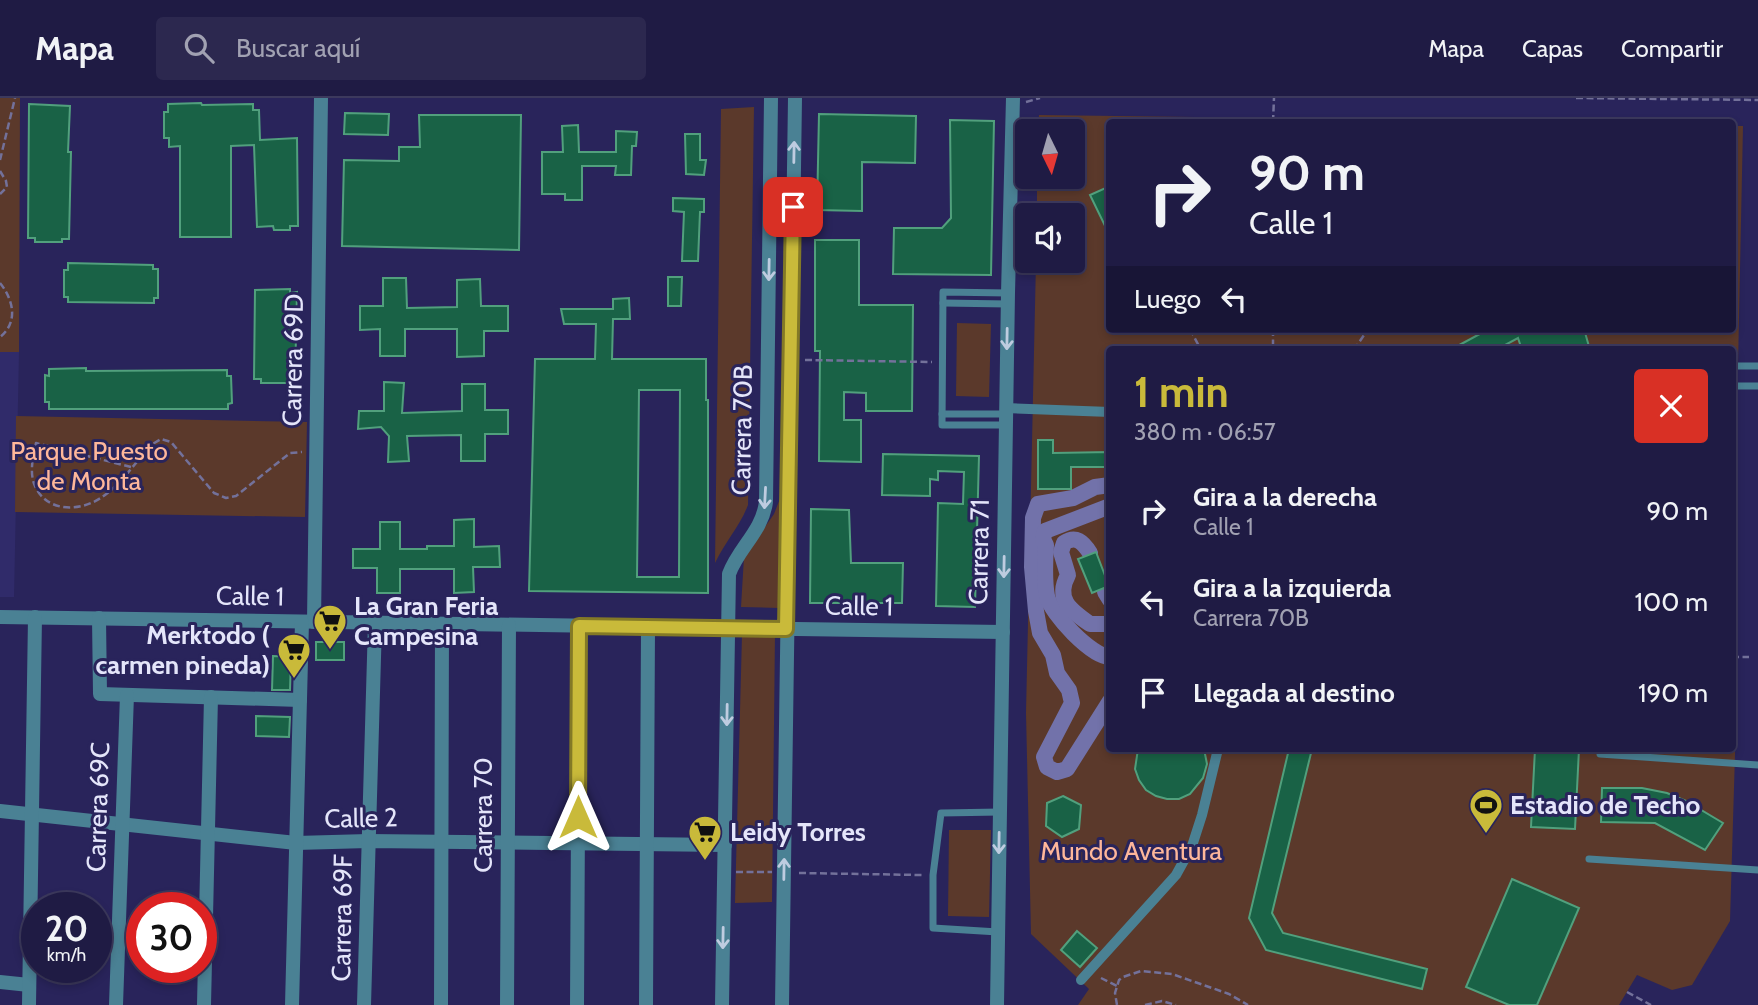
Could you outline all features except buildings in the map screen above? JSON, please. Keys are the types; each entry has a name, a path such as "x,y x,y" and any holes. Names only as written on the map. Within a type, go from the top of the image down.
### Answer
{"street":[{"name":"Carrera 69D","path":"292,1005 300,700 308,622 321,98"},
{"name":"Carrera 70B","path":"722,1005 729,574 734,560 758,529 766,502 771,98"},
{"name":"Carrera 70B","path":"782,1005 795,98"},
{"name":"Carrera 71","path":"997,1005 1008,298 1014,99"},
{"path":"1006,416 1106,412"},
{"name":"Calle 1","path":"0,617 1003,632"},
{"path":"29,1005 35,617"},
{"path":"99,618 100,694 300,700"},
{"name":"Carrera 69F","path":"364,1005 375,623"},
{"path":"441,1005 442,624"},
{"name":"Carrera 70","path":"507,1005 509,625"},
{"path":"578,1005 579,626"},
{"path":"646,1005 648,628"},
{"name":"Carrera 69C","path":"116,1005 127,695"},
{"path":"204,1005 211,697"},
{"path":"1081,980 1177,875 1192,846 1217,752"},
{"name":"Calle 2","path":"0,811 296,843 368,841 725,845"},
{"path":"0,982 29,985"}],"lane":[{"path":"1006,416 942,425 943,292 1008,298"},
{"path":"943,303 1008,298"},
{"path":"1736,366 1758,366"},
{"path":"1736,386 1758,386"},
{"path":"942,414 1006,416"},
{"path":"1600,754 1758,765"},
{"path":"998,932 933,928 933,875 941,813 1000,812"},
{"path":"1589,859 1758,870"}],"path":[{"path":"0,160 15,98"},
{"path":"1273,119 1274,98"},
{"path":"1577,98 1758,100"},
{"path":"0,171 7,187 0,194"},
{"path":"0,283 7,292 13,310 10,323 0,337"},
{"path":"798,360 942,362"},
{"path":"131,467 36,443 32,461 34,485 43,498 55,506 69,508 93,503 104,496 156,441 166,439 172,442 214,493 226,498 236,496 290,453 309,452"},
{"path":"1736,657 1749,657"},
{"path":"724,872 933,875"},
{"path":"1089,971 1116,986"},
{"path":"1116,1005 1116,986 1123,976 1138,972 1172,974 1229,994 1248,1005"},
{"path":"1627,992 1651,1005"},
{"path":"1145,1005 1162,1001 1176,1005"}],"shaded area":[{"path":"0,352 19,352 14,597 0,597"}],"green space":[{"path":"0,98 20,98 19,352 0,352"},
{"path":"754,107 748,505 715,563 721,109"},
{"name":"Mundo Aventura","path":"1039,115 1346,119 1106,119 1106,333 1736,333 1736,126 1743,126 1738,366 1736,721 1736,346 1106,346 1106,752 1735,752 1730,921 1692,985 1672,990 1637,975 1619,1005 1078,1005 1089,989 1031,934 1026,713 1036,273 1085,273 1085,203 1037,203 1037,189 1085,189 1085,119 1039,119"},
{"path":"957,323 991,324 989,397 956,396"},
{"name":"Parque Puesto de Monta","path":"16,416 307,422 305,517 15,512"},
{"path":"781,496 779,608 741,607 744,557 774,514"},
{"path":"775,633 772,902 735,903 742,635"},
{"path":"949,830 991,830 989,917 948,916"}],"waterway":[{"path":"1106,486 1095,487 1073,498 1038,504 1033,518 1032,567 1040,633 1053,655 1057,673 1069,690 1072,703 1044,757 1047,767 1057,772 1067,769 1106,707"},
{"path":"1106,508 1045,531 1043,539 1046,545 1046,590 1050,604 1073,633 1093,650 1106,656"},
{"path":"1090,553 1079,541 1064,543 1061,552 1068,575 1064,583 1064,597 1071,609 1090,624 1106,624"}],"place":[{"name":"La Gran Feria Campesina","path":"330,651"},
{"name":"Merktodo ( carmen pineda)","path":"294,680"},
{"name":"Estadio de Techo","path":"1486,835"},
{"name":"Leidy Torres","path":"705,862"}],"route":[{"path":"578,817 579,626 786,629 793,207"}]}
